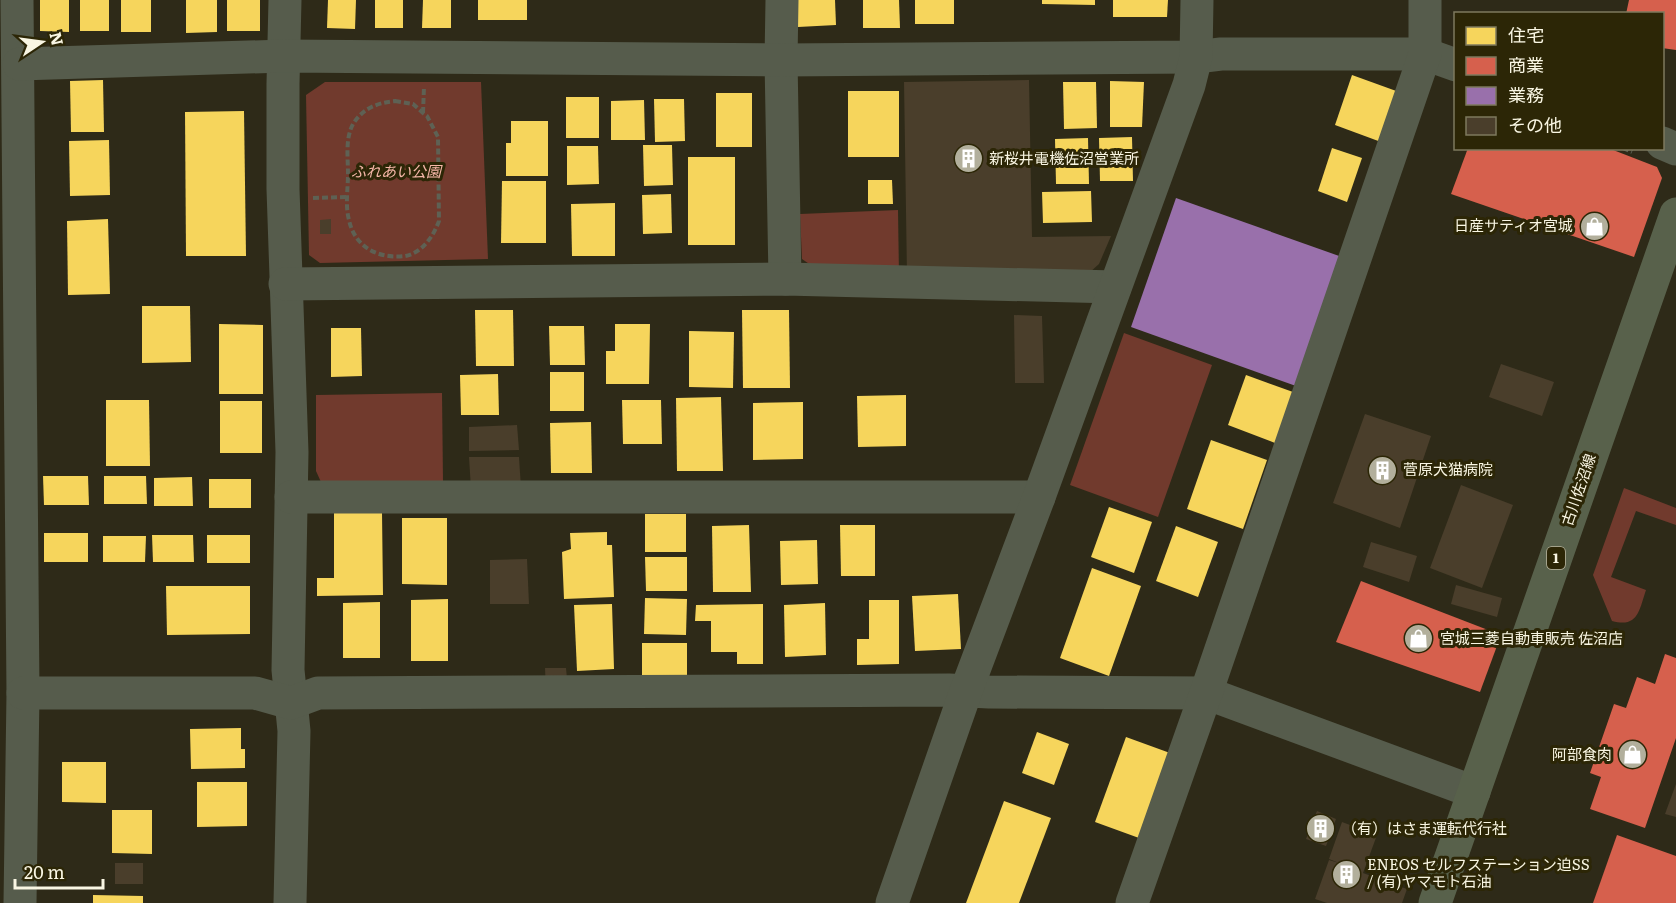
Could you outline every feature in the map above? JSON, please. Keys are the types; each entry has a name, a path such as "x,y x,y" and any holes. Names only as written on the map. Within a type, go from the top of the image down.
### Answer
{"main road":[{"name":"古川佐沼線","path":"1435,903 1676,214"}],"street":[{"path":"17,0 19,64 10,561 23,693 20,903"},
{"path":"285,0 283,166 285,284 291,398 288,670 294,731 290,903"},
{"path":"782,0 785,279"},
{"path":"892,903 966,691 1190,85 1196,57 1197,0"},
{"path":"1132,903 1425,54 1425,0"},
{"path":"19,64 284,56 781,60 1196,57 1221,54 1425,54 1454,65"},
{"path":"285,284 785,279 1115,287"},
{"path":"291,497 1039,497"},
{"path":"23,693 255,693 291,703 318,693 966,691 1206,693 1474,792"}],"path":[{"path":"423,112 424,84"},
{"path":"395,101 413,104 423,112 438,137 439,222 434,235 422,248 410,255 379,256 366,248 355,234 349,220 348,138 353,124 365,110 379,103 395,101"},
{"path":"310,198 348,197"}],"green space":[{"name":"ふれあい公園","path":"325,82 481,82 488,259 320,263 309,255 306,95"},
{"path":"898,210 899,276 821,272 802,259 800,214"},
{"path":"1124,333 1212,365 1158,517 1070,485"},
{"path":"442,393 443,482 321,482 316,471 316,395"},
{"path":"1624,488 1676,508 1676,525 1636,511 1611,577 1646,590 1636,616 1632,620 1621,623 1612,621 1593,575"}],"building: 住宅":[{"path":"40,0 69,0 69,32 40,31"},
{"path":"80,0 109,0 109,31 80,31"},
{"path":"121,0 151,0 151,32 121,32"},
{"path":"186,0 217,0 217,32 186,33"},
{"path":"227,0 260,0 260,31 227,31"},
{"path":"328,0 356,0 355,29 327,28"},
{"path":"375,0 403,0 403,28 375,28"},
{"path":"423,0 451,0 451,28 422,28"},
{"path":"478,0 527,0 527,20 478,20"},
{"path":"797,0 835,0 836,25 798,27"},
{"path":"863,0 899,0 900,28 863,28"},
{"path":"915,0 954,0 954,24 915,24"},
{"path":"1042,0 1095,0 1095,5 1042,4"},
{"path":"1113,0 1168,0 1167,17 1113,17"},
{"path":"1352,75 1399,92 1381,142 1335,125"},
{"path":"103,80 104,132 71,132 70,81"},
{"path":"1110,81 1144,82 1142,127 1110,127"},
{"path":"1063,82 1096,82 1097,128 1064,129"},
{"path":"848,91 899,91 899,157 848,157"},
{"path":"716,93 752,93 752,147 716,147"},
{"path":"566,97 599,97 599,138 566,138"},
{"path":"654,99 684,99 685,141 655,142"},
{"path":"644,100 645,140 611,140 611,101"},
{"path":"244,111 246,256 186,256 185,112"},
{"path":"511,121 548,121 548,176 506,176 506,143 511,143"},
{"path":"1132,137 1133,181 1100,181 1099,138"},
{"path":"1088,138 1089,184 1056,184 1055,139"},
{"path":"109,140 110,195 70,196 69,141"},
{"path":"643,145 672,145 673,185 644,186"},
{"path":"567,146 598,146 599,184 567,185"},
{"path":"1332,148 1362,158 1347,202 1318,191"},
{"path":"688,157 735,157 735,245 688,245"},
{"path":"868,180 892,180 893,204 868,204"},
{"path":"502,181 546,181 546,243 501,243"},
{"path":"1091,191 1092,222 1043,223 1042,192"},
{"path":"671,194 672,233 643,234 642,195"},
{"path":"615,203 615,256 572,256 571,204"},
{"path":"108,219 110,294 68,295 67,221"},
{"path":"142,306 190,306 191,362 142,363"},
{"path":"475,310 513,310 514,366 476,366"},
{"path":"742,310 789,310 790,388 743,388"},
{"path":"219,324 263,325 263,394 219,394"},
{"path":"615,324 650,324 649,384 606,384 606,351 615,351"},
{"path":"549,326 584,326 585,365 550,365"},
{"path":"331,328 361,328 362,376 331,377"},
{"path":"689,331 734,332 733,388 689,387"},
{"path":"550,372 584,372 584,411 550,411"},
{"path":"498,374 499,415 461,415 460,375"},
{"path":"1246,375 1293,392 1275,443 1228,425"},
{"path":"906,395 906,446 858,447 857,396"},
{"path":"721,397 723,471 677,471 676,398"},
{"path":"106,400 149,400 150,466 106,466"},
{"path":"622,400 661,400 662,444 623,444"},
{"path":"220,401 262,401 262,453 220,453"},
{"path":"803,402 803,459 753,460 753,403"},
{"path":"591,422 592,473 551,473 550,423"},
{"path":"1211,440 1267,460 1243,529 1187,509"},
{"path":"43,476 88,476 89,505 44,505"},
{"path":"104,476 146,476 147,504 104,504"},
{"path":"192,477 193,506 154,506 154,478"},
{"path":"209,479 251,479 251,508 209,508"},
{"path":"1109,507 1152,522 1134,573 1091,557"},
{"path":"334,512 382,512 383,595 317,596 317,578 334,578"},
{"path":"645,514 686,514 686,552 645,552"},
{"path":"402,518 447,518 447,585 402,584"},
{"path":"749,525 751,592 713,592 712,526"},
{"path":"840,525 875,525 875,576 841,576"},
{"path":"1176,526 1218,542 1198,597 1156,581"},
{"path":"607,532 607,545 612,545 614,597 564,599 562,552 571,549 570,533"},
{"path":"44,533 88,533 88,562 44,562"},
{"path":"152,535 193,535 194,562 153,562"},
{"path":"207,535 250,535 250,563 207,563"},
{"path":"103,536 146,536 145,562 103,562"},
{"path":"817,540 818,584 781,585 780,541"},
{"path":"645,557 687,557 687,591 646,591"},
{"path":"1092,568 1141,586 1109,676 1060,658"},
{"path":"166,586 250,586 250,634 167,635"},
{"path":"958,594 961,649 915,651 912,596"},
{"path":"645,598 687,599 686,635 644,634"},
{"path":"448,599 448,661 411,661 411,600"},
{"path":"869,600 899,600 899,664 857,665 857,639 869,639"},
{"path":"380,602 380,658 343,658 343,603"},
{"path":"825,603 826,655 785,657 784,605"},
{"path":"612,604 614,669 577,671 574,605"},
{"path":"763,604 763,664 737,664 737,652 711,652 711,621 695,621 696,605"},
{"path":"642,643 687,643 687,679 642,679"},
{"path":"241,728 241,749 245,749 245,768 191,769 190,729"},
{"path":"1037,732 1069,744 1054,785 1022,773"},
{"path":"1126,737 1170,753 1139,838 1095,822"},
{"path":"62,762 106,762 106,803 62,802"},
{"path":"197,782 247,782 247,826 197,827"},
{"path":"1004,801 1051,818 1019,903 966,903"},
{"path":"112,810 152,810 152,854 112,853"},
{"path":"93,895 143,896 143,903 93,903"}],"building: 商業":[{"path":"1629,0 1676,0 1676,50 1664,48 1664,12 1626,12"},
{"name":"日産サティオ宮城","path":"1467,150 1613,150 1657,167 1662,178 1634,257 1451,194"},
{"name":"宮城三菱自動車販売 佐沼店","path":"1361,581 1501,635 1480,692 1336,642"},
{"name":"阿部食肉","path":"1665,654 1676,658 1676,738 1645,828 1590,809 1601,777 1590,773 1614,704 1626,708 1637,677 1655,684"},
{"path":"1617,835 1676,856 1676,903 1593,903"}],"building: 業務":[{"path":"1176,198 1342,257 1296,386 1131,327"}],"building: その他":[{"name":"新桜井電機佐沼営業所","path":"1029,80 1032,237 1111,236 1099,264 1089,273 907,276 904,82"},
{"path":"331,219 331,234 320,234 320,220"},
{"path":"1014,315 1042,316 1044,383 1015,383"},
{"path":"1501,364 1554,382 1542,416 1489,397"},
{"name":"菅原犬猫病院","path":"1365,414 1431,436 1400,528 1333,503"},
{"path":"517,425 519,450 469,451 469,427"},
{"path":"469,457 519,457 521,488 471,489"},
{"path":"1461,485 1513,505 1482,588 1430,568"},
{"path":"1371,542 1417,556 1409,582 1363,567"},
{"path":"527,559 529,604 490,604 490,560"},
{"path":"1456,585 1502,598 1497,617 1451,604"},
{"path":"545,668 566,668 568,689 546,692"},
{"path":"1676,784 1676,817 1665,814"},
{"name":"（有）はさま運転代行社","path":"1317,811 1336,819 1326,846 1306,839"},
{"name":"ENEOS セルフステーション迫SS / (有)ヤマモト石油","path":"1342,822 1377,835 1363,873 1407,889 1402,903 1327,903 1315,899 1329,860 1339,863 1329,859"},
{"path":"115,863 143,863 143,884 115,884"}],"place":[{"name":"新桜井電機佐沼営業所","path":"968,159"},
{"name":"日産サティオ宮城","path":"1594,226"},
{"name":"菅原犬猫病院","path":"1382,470"},
{"name":"宮城三菱自動車販売 佐沼店","path":"1419,639"},
{"name":"阿部食肉","path":"1633,755"},
{"name":"（有）はさま運転代行社","path":"1321,829"},
{"name":"ENEOS セルフステーション迫SS / (有)ヤマモト石油","path":"1346,874"}]}
